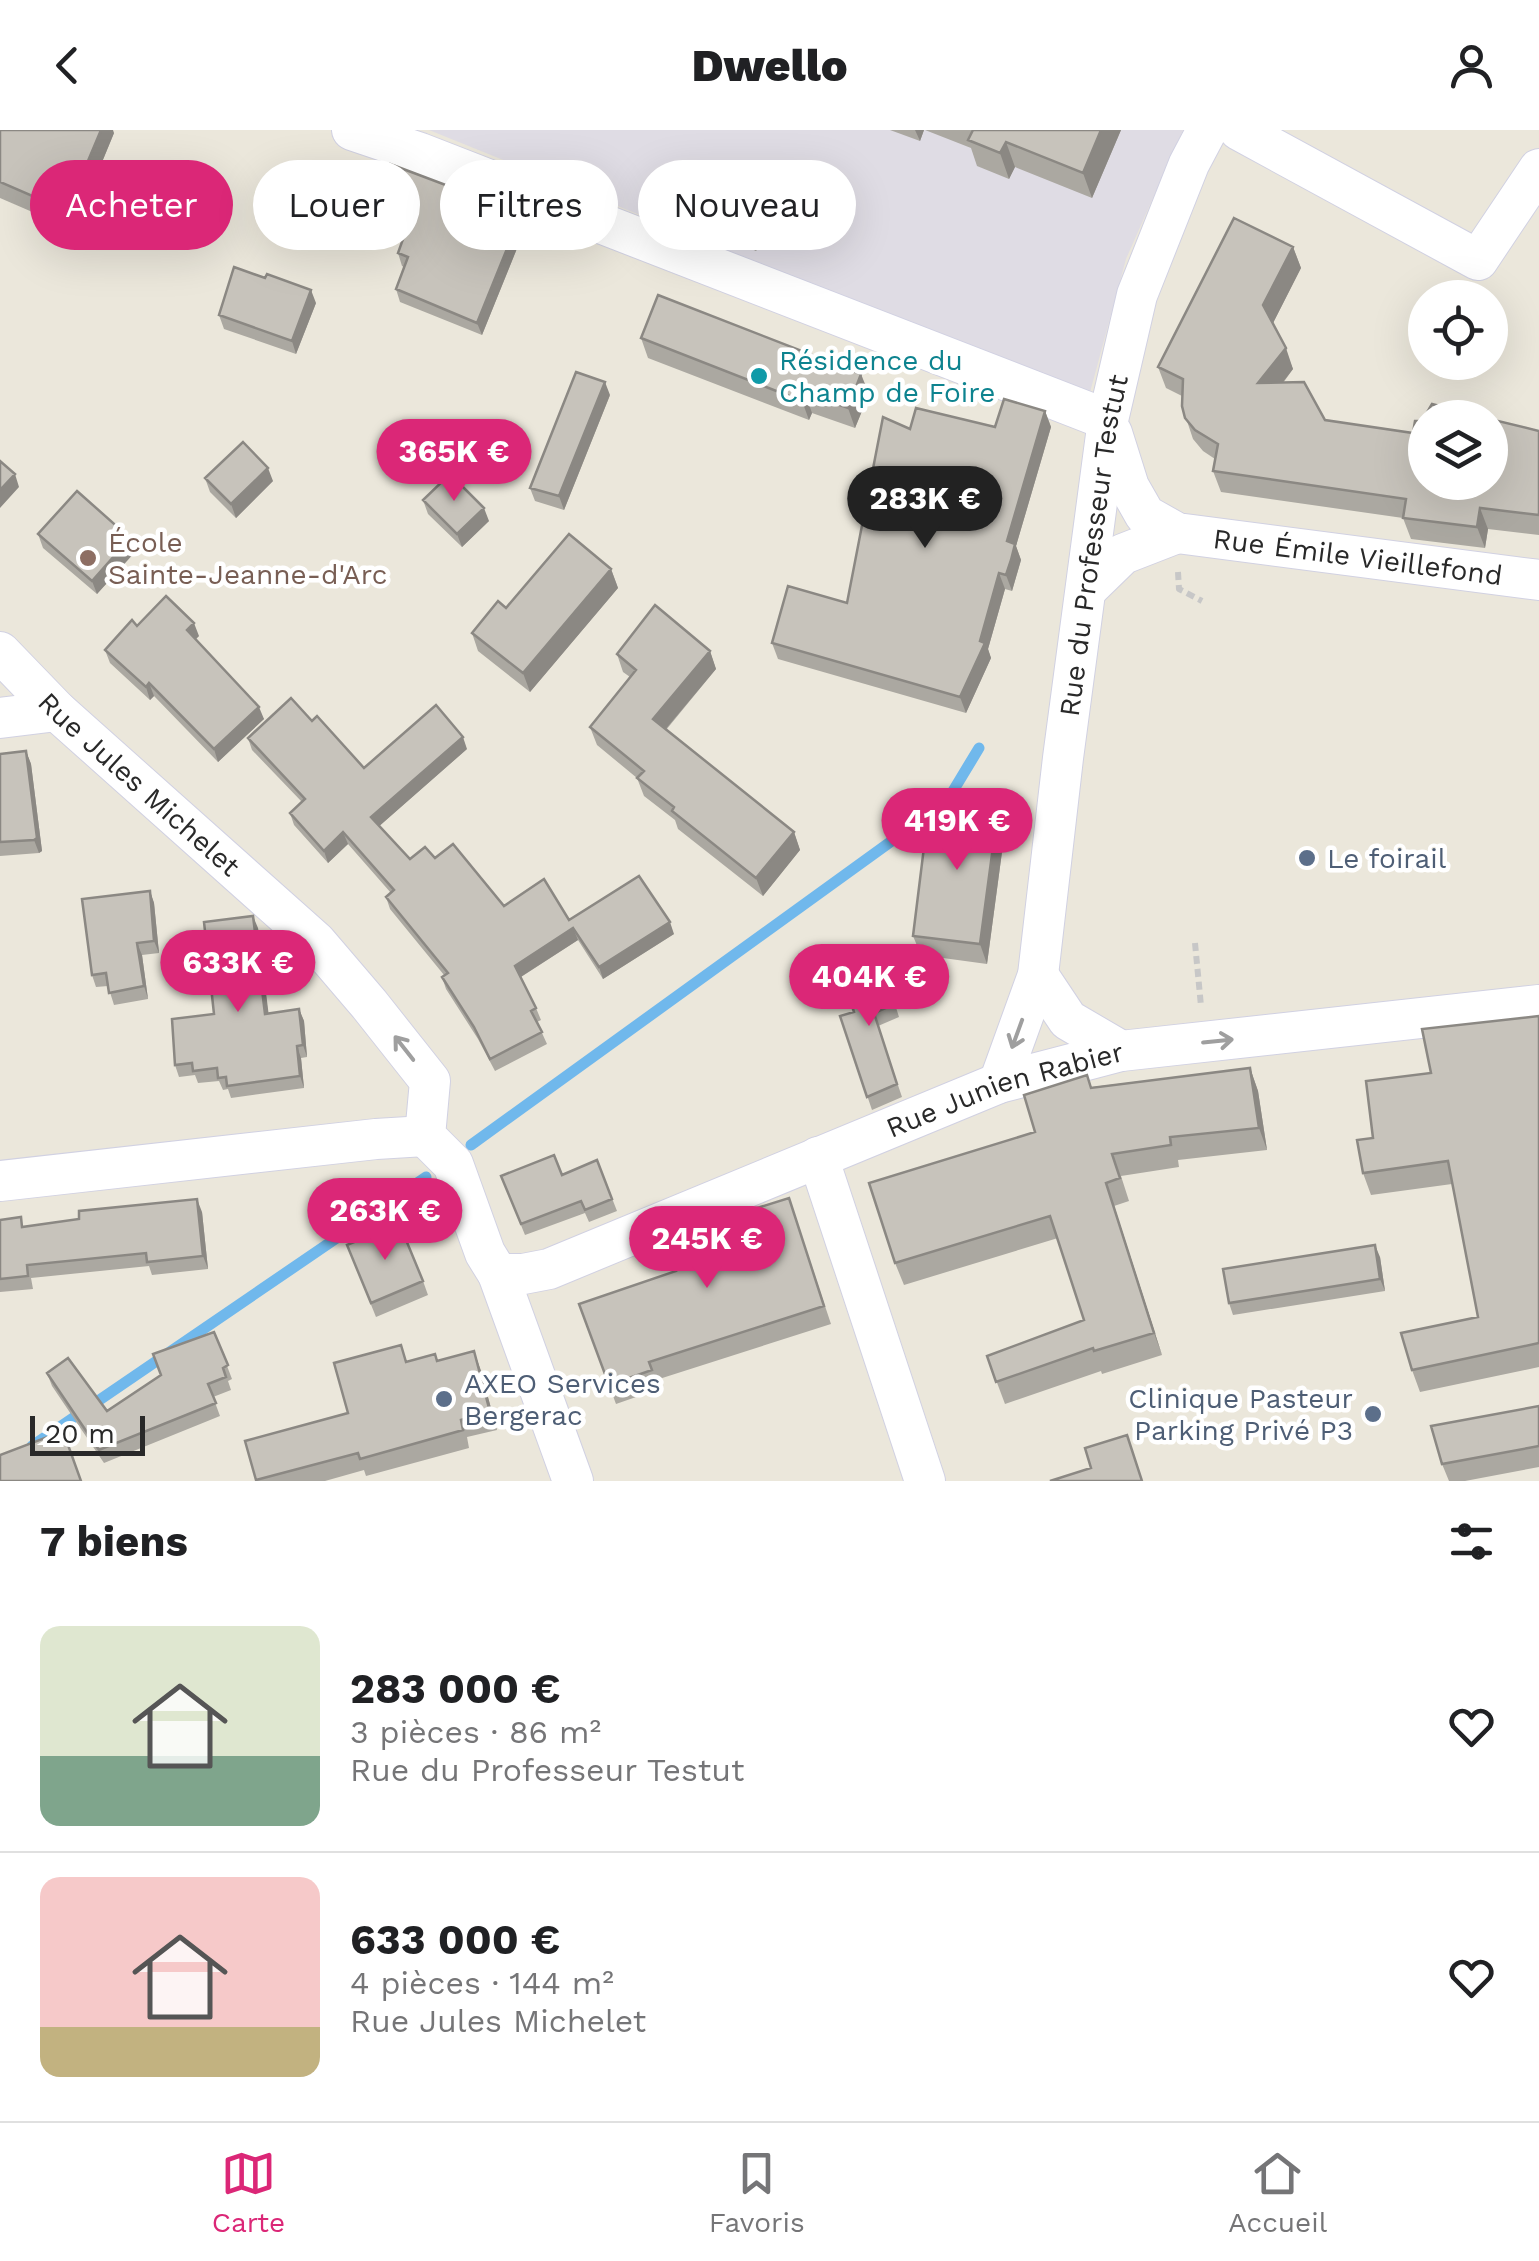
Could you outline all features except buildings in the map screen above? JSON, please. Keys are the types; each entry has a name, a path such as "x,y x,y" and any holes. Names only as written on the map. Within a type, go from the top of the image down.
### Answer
{"street":[{"path":"352,130 1108,420"},
{"name":"Rue du Professeur Testut","path":"999,1084 1038,975 1108,420 1138,295 1189,164 1207,130"},
{"path":"1239,130 1478,260 1539,169"},
{"name":"Rue Émile Vieillefond","path":"1108,420 1129,487 1145,515 1177,533 1539,580"},
{"name":"Rue Émile Vieillefond","path":"1086,589 1124,554 1177,533"},
{"name":"Rue Jules Michelet","path":"0,652 58,711 316,942 430,1081 425,1136"},
{"path":"0,718 58,711"},
{"path":"1038,975 1068,1020 1122,1051"},
{"name":"Rue Junien Rabier","path":"498,1274 549,1268 999,1084 1122,1051 1539,1005"},
{"path":"0,1182 425,1136 452,1164 485,1252 498,1274 564,1479"},
{"path":"818,1158 925,1481"}],"path":[{"path":"1195,943 1205,1042"}],"shaded area":[{"path":"429,130 1183,130 1126,259 1089,396 727,250 856,250 856,160 638,160 638,214 618,206 618,160 503,160"}],"waterway":[{"path":"471,1145 947,801 979,748"},
{"path":"32,1446 426,1177"}],"place":[{"name":"Résidence du Champ de Foire","path":"759,376"},
{"name":"École Sainte-Jeanne-d'Arc","path":"88,558"},
{"name":"Le foirail","path":"1307,858"},
{"name":"AXEO Services Bergerac","path":"444,1399"},
{"name":"Clinique Pasteur Parking Privé P3","path":"1373,1414"}]}
